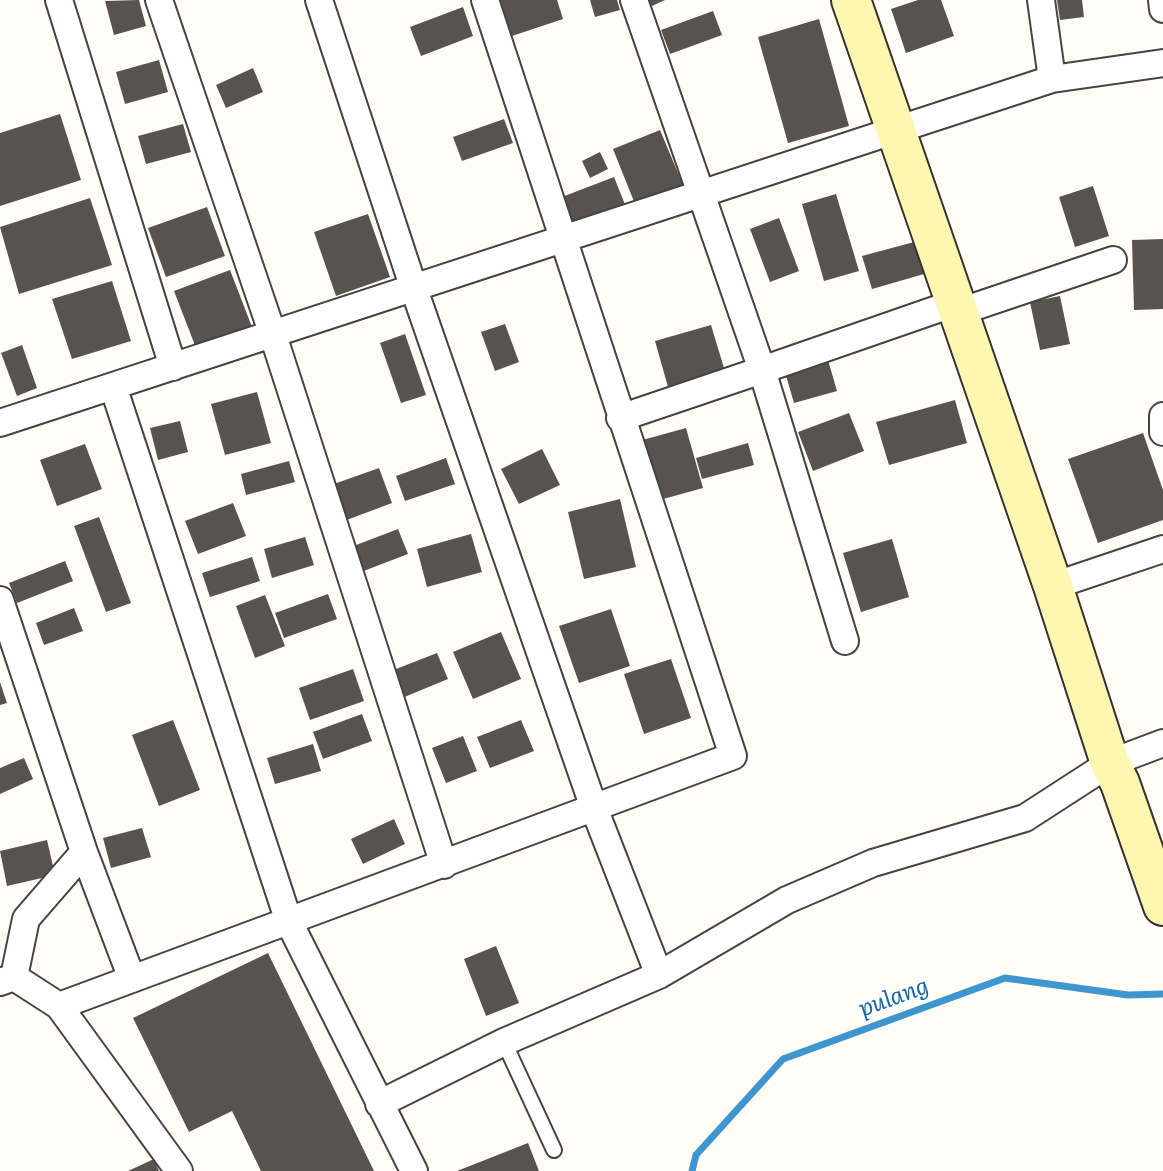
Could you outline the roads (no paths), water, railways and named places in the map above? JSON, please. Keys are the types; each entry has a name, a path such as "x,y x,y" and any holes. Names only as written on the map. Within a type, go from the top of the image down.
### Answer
{"street":[{"path":"59,0 173,367"},
{"path":"159,0 273,335 444,865"},
{"path":"319,0 414,289 594,808 659,975"},
{"path":"59,1006 733,756 561,241 485,0"},
{"path":"634,0 762,370 845,641"},
{"path":"851,0 1163,906"},
{"path":"1041,0 1052,79"},
{"path":"1162,0 1163,9"},
{"path":"0,423 1052,79 1163,63"},
{"path":"620,418 762,370 1113,260"},
{"path":"113,386 289,922 414,1171"},
{"path":"1163,416 1163,432"},
{"path":"1053,586 1163,549"},
{"path":"0,600 84,852 132,979"},
{"path":"379,1104 504,1042 659,975 786,900 873,863 1025,818 1115,773 1163,743"},
{"path":"84,852 26,919 7,979 59,1006 179,1171"}],"lane":[{"path":"504,1042 554,1150"}],"waterway":[{"name":"pulang","path":"692,1171 696,1155 783,1059 1005,978 1128,995 1163,994"}]}
